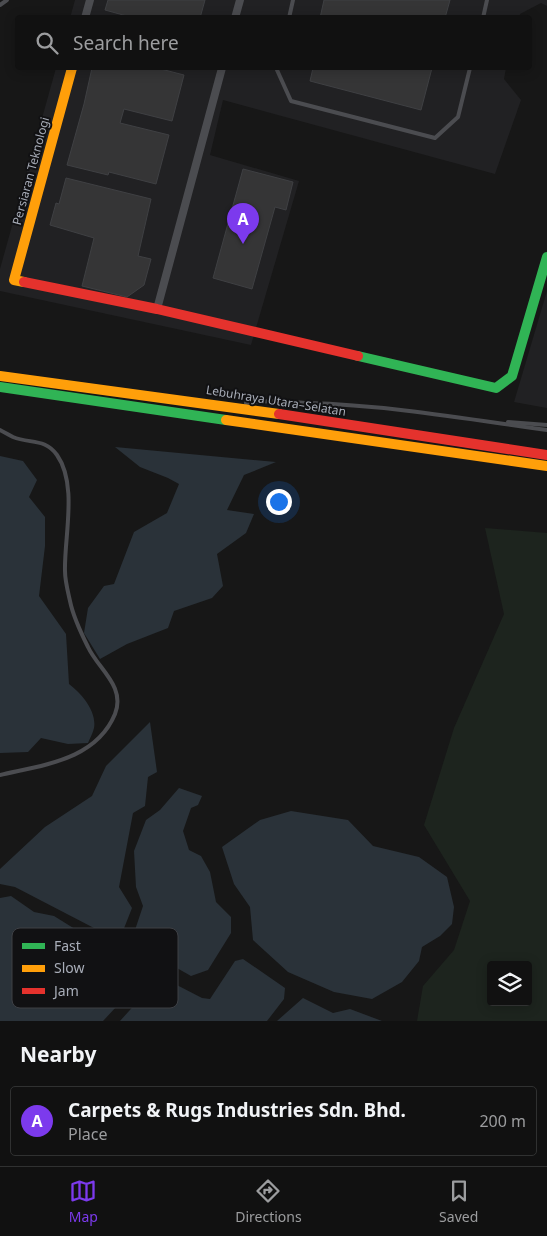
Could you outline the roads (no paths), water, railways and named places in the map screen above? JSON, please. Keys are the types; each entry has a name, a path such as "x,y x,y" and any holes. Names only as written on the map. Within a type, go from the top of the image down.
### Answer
{"main road":[{"name":"Persiaran Teknologi","path":"71,70 14,280 157,309"},
{"path":"157,309 496,388 512,376 547,257"},
{"name":"Lebuhraya Utara–Selatan","path":"5,377 232,406 547,455"},
{"name":"Lebuhraya Utara–Selatan","path":"4,388 547,466"}],"street":[{"path":"86,15 90,0"},
{"path":"236,15 240,0"},
{"path":"157,309 221,70"}],"lane":[{"path":"0,5 7,0"},
{"path":"290,15 293,0"},
{"path":"484,15 487,0"},
{"path":"277,70 291,101 435,138 458,117 470,70"},
{"path":"232,406 252,402 326,403 416,412 547,430"},
{"path":"479,421 547,425"},
{"path":"0,430 14,438 41,442 57,454 64,468 68,493 65,572 70,603 88,648 108,674 118,698 115,713 105,732 88,748 68,758 0,775"}],"place":[{"name":"Carpets & Rugs Industries Sdn. Bhd.","path":"243,244"}]}
